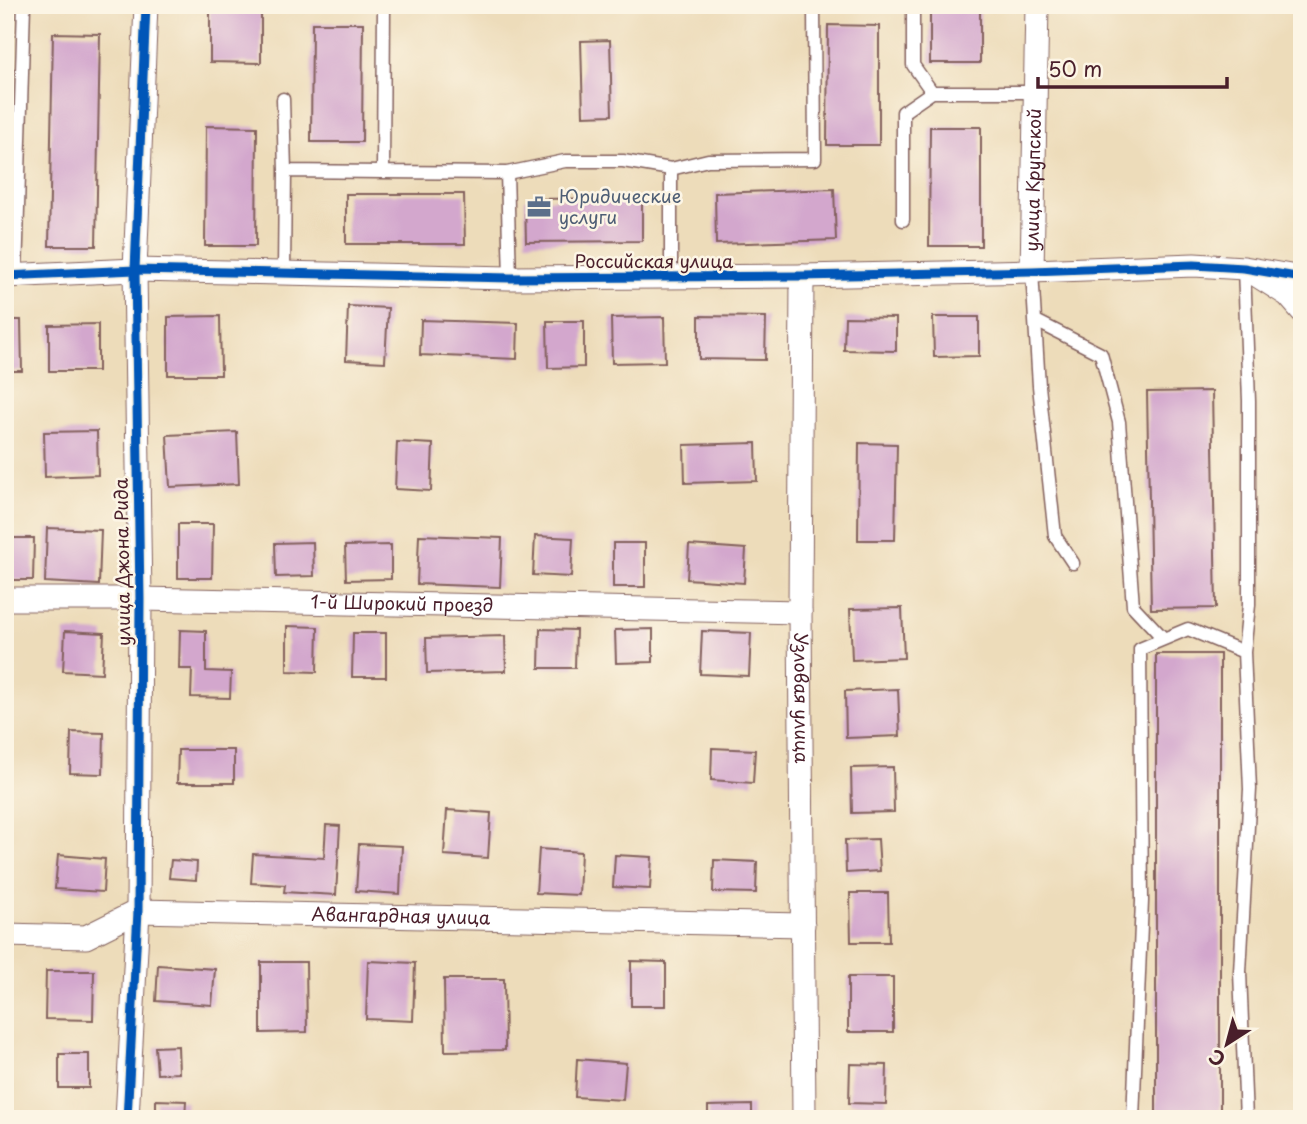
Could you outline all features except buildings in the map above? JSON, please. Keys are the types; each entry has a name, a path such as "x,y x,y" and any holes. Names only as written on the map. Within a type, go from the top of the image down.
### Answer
{"street":[{"name":"улица Джона Рида","path":"127,1119 138,911 140,599 135,270 146,5"},
{"name":"улица Крупской","path":"1032,271 1037,5"},
{"name":"Российская улица","path":"10,275 135,270 510,278 802,276 1194,265 1244,268 1302,278"},
{"path":"1244,268 1288,295 1302,311"},
{"name":"Узловая улица","path":"802,276 800,612 804,1119"},
{"name":"1-й Широкий проезд","path":"5,599 140,599 800,612"},
{"name":"Авангардная улица","path":"5,935 86,937 138,911 803,925"}],"lane":[{"path":"10,275 24,5"},
{"path":"383,172 384,5"},
{"path":"285,171 507,173 565,161 622,161 671,169 708,160 815,159 814,5"},
{"path":"913,5 913,65 932,92"},
{"path":"903,220 903,113 932,92 1034,92"},
{"path":"283,99 284,272"},
{"path":"671,169 671,277"},
{"path":"507,173 510,278"},
{"path":"1244,268 1249,401 1249,605 1244,652 1250,789 1240,972 1246,1119"},
{"path":"1032,271 1039,386 1055,536 1073,563"},
{"path":"1035,321 1101,354 1119,422 1133,606 1164,639"},
{"path":"1133,1119 1142,901 1140,649 1188,629 1244,652"}],"cycle path":[{"path":"127,1119 138,911 140,599 135,270 146,5"},
{"path":"5,276 135,270 510,278 802,276 1194,265 1244,268 1302,278"}],"place":[{"name":"Юридические услуги","path":"539,207"}]}
